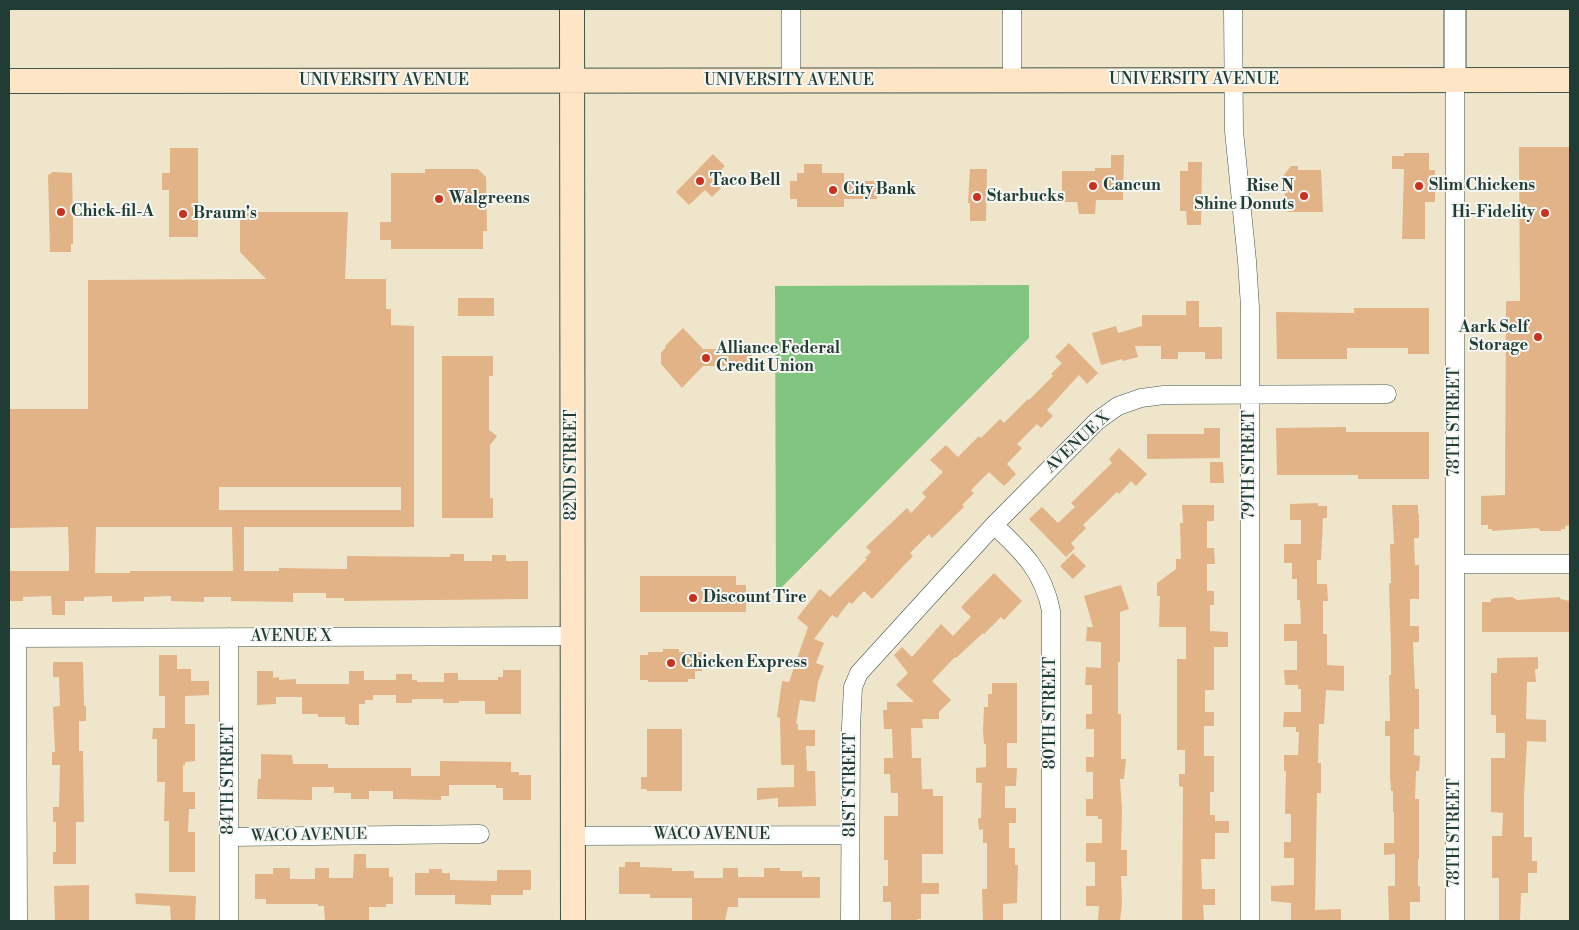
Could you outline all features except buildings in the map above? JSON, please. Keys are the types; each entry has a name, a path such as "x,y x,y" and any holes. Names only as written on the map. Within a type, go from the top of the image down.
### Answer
{"main road":[{"name":"82ND STREET","path":"572,9 573,921"},
{"name":"UNIVERSITY AVENUE","path":"9,81 1570,80"}],"street":[{"path":"791,9 791,81"},
{"path":"1012,9 1012,81"},
{"name":"79TH STREET","path":"1233,9 1234,131 1248,283 1250,395 1250,921"},
{"name":"78TH STREET","path":"1455,9 1456,921"},
{"name":"AVENUE X","path":"875,656 994,525 1097,420 1118,406 1141,398 1164,395 1387,394"},
{"name":"80TH STREET","path":"994,525 1036,569 1048,594 1051,611 1051,921"},
{"path":"1456,564 1570,564"},
{"name":"AVENUE X","path":"13,638 573,636"},
{"name":"84TH STREET","path":"229,637 229,921"},
{"path":"13,638 18,921"},
{"name":"81ST STREET","path":"850,921 851,727 854,687 859,673 875,656"},
{"name":"WACO AVENUE","path":"229,837 480,834"},
{"name":"WACO AVENUE","path":"573,836 850,835"}],"green space":[{"path":"1029,285 1029,338 776,593 775,286"}],"place":[{"name":"Taco Bell","path":"700,181"},
{"name":"Cancun","path":"1093,186"},
{"name":"Slim Chickens","path":"1419,186"},
{"name":"City Bank","path":"833,190"},
{"name":"Rise N Shine Donuts","path":"1304,196"},
{"name":"Starbucks","path":"977,197"},
{"name":"Walgreens","path":"439,199"},
{"name":"Chick-fil-A","path":"61,212"},
{"name":"Hi-Fidelity","path":"1545,213"},
{"name":"Braum's","path":"183,214"},
{"name":"Aark Self Storage","path":"1538,337"},
{"name":"Alliance Federal Credit Union","path":"706,358"},
{"name":"Discount Tire","path":"693,598"},
{"name":"Chicken Express","path":"671,663"}]}
